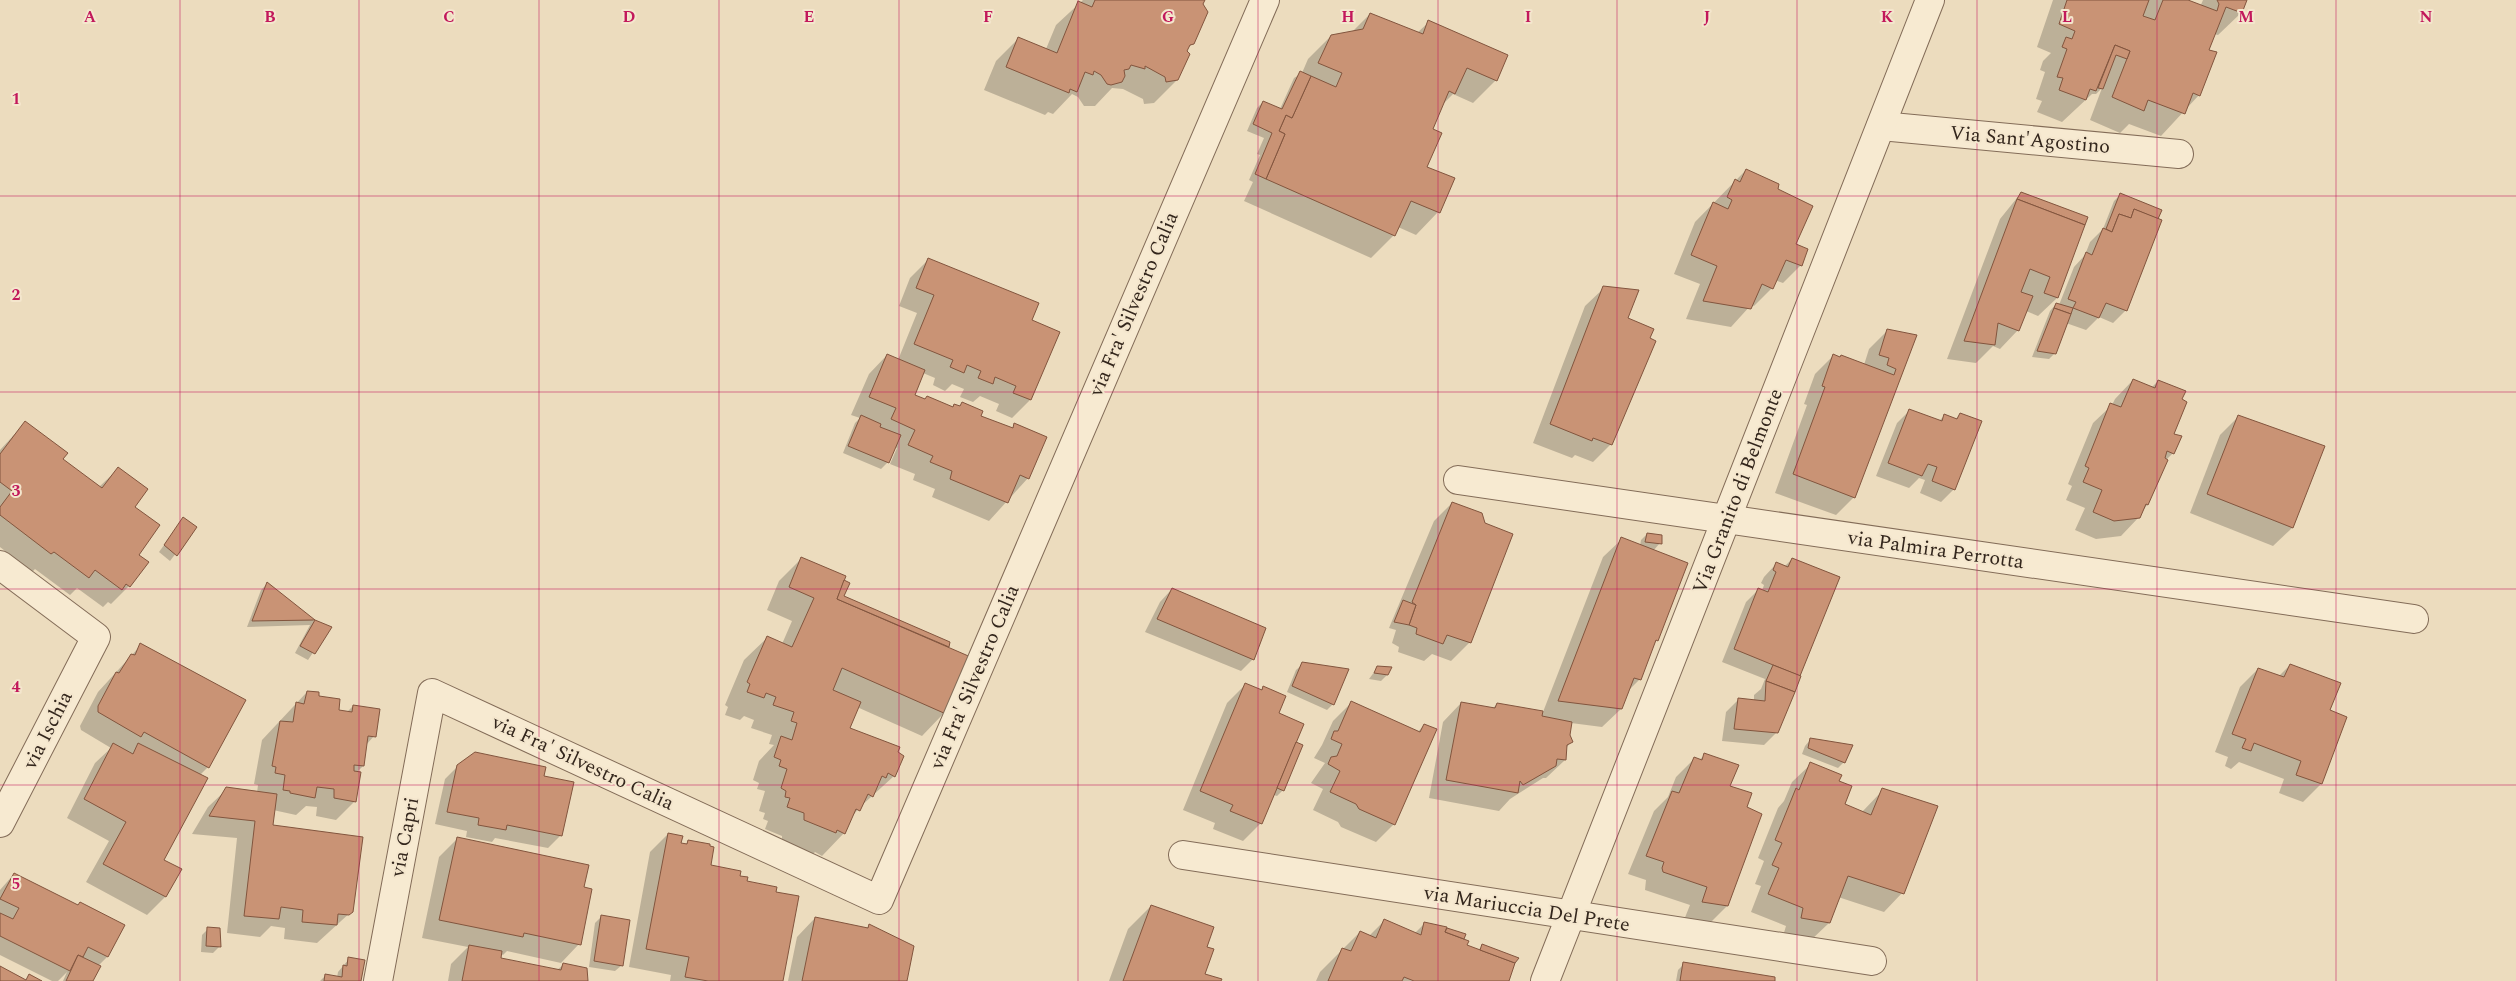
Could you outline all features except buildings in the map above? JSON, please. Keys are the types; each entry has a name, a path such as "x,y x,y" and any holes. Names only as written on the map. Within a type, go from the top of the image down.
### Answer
{"street":[{"name":"via Fra' Silvestro Calia","path":"432,693 879,900 1265,0"},
{"name":"Via Granito di Belmonte","path":"1545,981 1728,519 1930,0"},
{"name":"Via Sant'Agostino","path":"1881,126 2179,154"},
{"name":"via Palmira Perrotta","path":"1458,480 2414,619"},
{"name":"via Ischia","path":"0,565 96,637 0,823"},
{"name":"via Capri","path":"378,981 432,693"},
{"name":"via Mariuccia Del Prete","path":"1183,855 1571,916 1872,960"}]}
